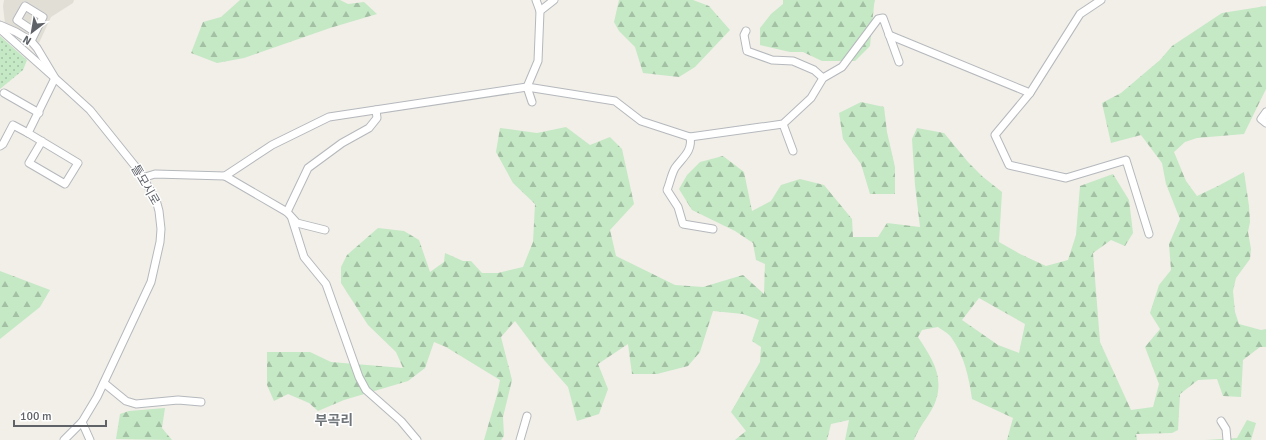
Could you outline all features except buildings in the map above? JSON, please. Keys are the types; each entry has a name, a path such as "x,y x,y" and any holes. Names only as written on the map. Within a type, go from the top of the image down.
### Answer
{"street":[{"path":"532,102 528,87 538,61 540,11 536,0"},
{"path":"540,11 554,0"},
{"path":"1101,0 1080,14 1030,93 995,135 1009,165 1066,178 1126,160 1149,234"},
{"path":"224,176 272,145 330,117 528,87 615,102 642,121 690,137 783,124 810,98 823,78 842,67 878,19 883,18 899,62"},
{"path":"0,25 31,41 37,48 54,78 39,113 28,133"},
{"name":"틀모시로","path":"0,29 90,110 139,171 156,200 159,211 161,229 156,264 151,282 104,383 82,422 64,440"},
{"path":"746,31 744,35 747,51 772,60 793,62 814,70 823,78"},
{"path":"31,41 36,32"},
{"path":"890,35 1030,93"},
{"path":"4,93 39,113"},
{"path":"287,212 308,168 342,143 369,128 377,118 376,110"},
{"path":"1266,112 1261,118 1266,123"},
{"path":"783,124 793,151"},
{"path":"0,146 3,144 13,125 42,141 78,163 65,184 30,162 42,141"},
{"path":"690,137 691,142 689,153 675,169 667,190 678,207 683,224 713,229"},
{"path":"142,178 155,174 224,176 287,212 297,223 325,230"},
{"path":"292,219 304,257 326,284 359,377 366,390 401,421 417,440"},
{"path":"104,383 126,401 136,404 178,400 201,402"},
{"path":"520,440 527,416"},
{"path":"1221,421 1226,429 1226,440"},
{"path":"82,422 90,440"}],"shaded area":[{"path":"4,0 74,0 73,3 51,17 39,43 5,23 3,6"}],"green space":[{"path":"240,0 340,0 348,4 364,2 377,14 330,28 244,58 217,63 191,53 203,22 221,17"},
{"path":"619,0 693,0 709,6 730,30 695,67 679,77 643,73 635,47 619,31 614,22"},
{"path":"783,0 875,0 870,46 855,61 822,61 803,52 790,52 760,45 760,28 771,14 783,4"},
{"path":"1266,6 1266,89 1244,134 1197,138 1185,142 1174,152 1186,181 1197,196 1244,172 1249,206 1250,222 1248,232 1251,249 1250,259 1236,278 1233,291 1235,312 1239,324 1261,330 1266,329 1266,347 1260,347 1243,360 1241,397 1223,396 1217,379 1198,380 1180,394 1178,430 1172,433 1136,434 1137,440 1007,440 1013,418 972,399 963,359 956,344 947,333 938,327 922,330 918,337 932,359 935,367 938,391 934,405 914,440 845,440 849,420 831,424 827,440 735,440 746,431 731,412 760,362 761,347 752,341 759,320 743,314 713,311 700,352 688,366 657,374 632,374 628,344 598,364 608,389 599,414 577,421 568,387 545,361 515,321 501,337 512,380 503,417 504,436 501,440 484,440 500,380 446,347 434,342 425,368 408,381 344,400 318,411 309,403 288,394 274,401 267,385 267,352 310,352 331,362 403,368 396,352 368,325 341,283 341,267 347,255 378,228 404,231 419,240 430,272 444,262 445,253 463,261 471,261 482,273 498,273 523,267 533,242 535,204 513,183 496,152 500,128 537,133 566,127 590,145 610,137 622,149 634,204 610,230 616,256 675,285 703,287 743,275 764,294 765,264 756,260 753,243 735,231 692,210 679,189 687,175 700,162 723,156 744,172 752,211 771,201 781,185 800,179 824,185 852,219 853,237 878,237 887,223 920,227 912,139 917,128 944,133 968,162 983,177 1002,192 999,242 1046,266 1068,260 1076,235 1080,186 1113,174 1129,200 1133,233 1125,246 1111,240 1093,253 1100,342 1131,410 1153,407 1159,384 1145,347 1160,329 1150,313 1159,285 1171,270 1169,244 1180,219 1166,184 1162,163 1141,135 1111,143 1102,103 1121,93 1160,60 1172,46 1222,13","holes":["979,298 1025,324 1019,353 998,345 962,320"]},
{"path":"0,36 27,60 23,70 0,89"},
{"path":"861,102 884,107 887,132 895,167 895,194 870,194 861,164 843,139 839,113"},
{"path":"0,271 50,290 40,307 0,339"},
{"path":"165,408 162,428 172,440 116,439 120,414 129,411"},
{"path":"1247,420 1256,423 1251,440 1206,440 1237,438"}],"district":[{"name":"부곡리","path":"334,420"}]}
